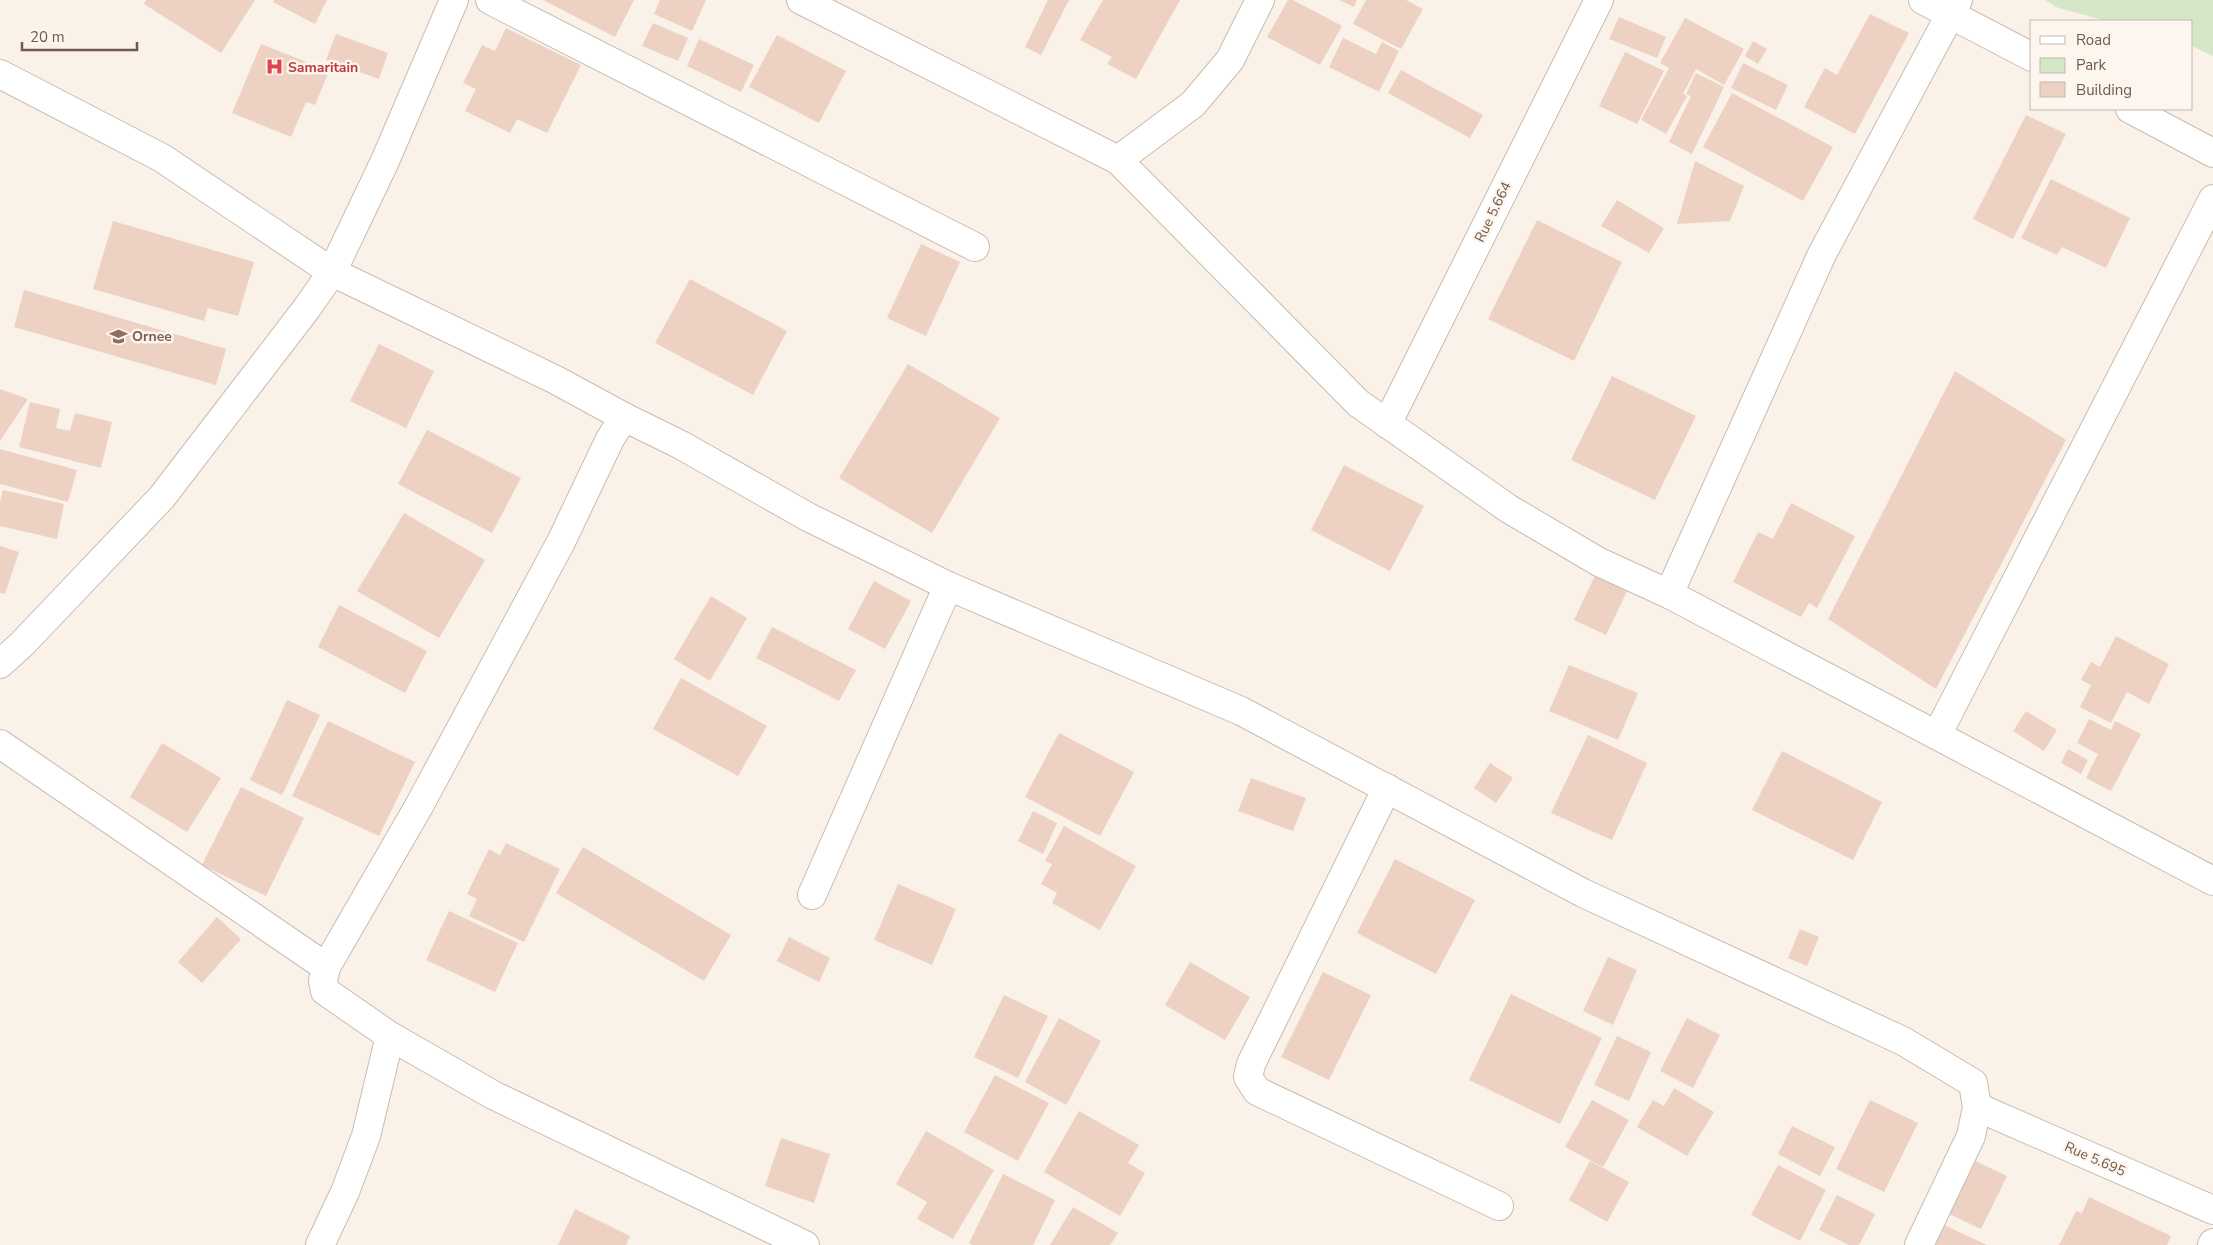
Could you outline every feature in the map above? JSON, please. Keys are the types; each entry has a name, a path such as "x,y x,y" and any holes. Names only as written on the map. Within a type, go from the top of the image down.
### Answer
{"street":[{"path":"0,664 22,644 162,497 307,308 332,272 385,161 454,0"},
{"path":"490,0 974,248"},
{"path":"801,0 1118,160 1358,403 1509,509 1599,562 1669,594 2213,881"},
{"path":"1118,160 1193,104 1230,60 1260,0"},
{"name":"Rue 5.664","path":"1387,424 1599,0"},
{"path":"1923,0 1954,7 2030,56"},
{"path":"1669,594 1822,254 1954,7"},
{"path":"0,74 162,158 332,272 556,380 681,445 808,517 948,586 1241,710 1583,893 1904,1041 1973,1083 1977,1107 1972,1136 1919,1245"},
{"path":"2132,110 2213,153"},
{"path":"1938,736 2213,199"},
{"path":"624,417 610,439 557,550 424,798 326,967 323,981 325,991 390,1036 493,1095 805,1245"},
{"path":"812,895 948,586"},
{"path":"0,744 326,967"},
{"path":"1387,788 1251,1064 1248,1076 1257,1091 1499,1206"},
{"path":"320,1245 345,1192 366,1136 390,1036"},
{"name":"Rue 5.695","path":"1977,1107 2213,1210"}],"green space":[{"path":"2045,0 2213,0 2213,56 2193,46 2193,20 2102,20 2056,7"}],"building":[{"path":"146,0 255,0 221,53 144,4"},
{"path":"274,0 327,0 315,24 273,2"},
{"path":"543,0 634,0 615,37"},
{"path":"660,0 706,0 692,31 654,14"},
{"path":"1048,0 1069,0 1041,55 1025,47"},
{"path":"1103,0 1180,0 1136,79 1107,64 1112,57 1080,40"},
{"path":"1288,0 1293,0 1342,26 1320,65 1267,37"},
{"path":"1339,0 1357,0 1354,7"},
{"path":"1366,0 1406,0 1423,9 1401,49 1353,24"},
{"path":"1870,14 1909,33 1855,134 1804,107 1825,68 1837,75"},
{"path":"1619,17 1666,37 1657,58 1609,39"},
{"path":"1685,18 1744,49 1724,85 1696,69 1683,94 1687,96 1666,134 1641,120 1669,68 1660,63"},
{"path":"653,23 688,38 678,61 642,46"},
{"path":"506,28 581,65 547,133 517,119 510,133 465,111 476,89 463,83 482,45 495,51"},
{"path":"336,34 388,53 379,79 326,60"},
{"path":"777,35 846,71 819,123 749,87"},
{"path":"1343,38 1376,54 1382,42 1399,51 1379,92 1329,67"},
{"path":"699,39 754,65 741,92 687,66"},
{"path":"1753,41 1767,49 1758,64 1745,56"},
{"path":"261,44 329,71 315,105 306,102 291,137 232,113"},
{"path":"1625,52 1664,71 1637,124 1599,106"},
{"path":"1743,63 1788,85 1776,110 1731,88"},
{"path":"1401,70 1483,115 1470,138 1388,93"},
{"path":"1696,73 1724,87 1692,154 1669,142 1691,96 1686,94"},
{"path":"1732,93 1833,147 1803,201 1703,147"},
{"path":"2026,115 2066,134 2013,239 1973,219"},
{"path":"1695,161 1744,186 1730,221 1677,224"},
{"path":"2051,179 2130,218 2106,268 2062,247 2057,255 2021,238"},
{"path":"1617,200 1664,228 1649,253 1601,226"},
{"path":"1537,220 1622,262 1574,361 1488,319"},
{"path":"113,221 254,262 238,316 208,308 204,321 93,289"},
{"path":"921,244 960,262 926,336 887,318"},
{"path":"690,279 787,331 753,395 655,343"},
{"path":"24,290 226,349 216,385 14,327"},
{"path":"379,344 434,371 406,428 350,401"},
{"path":"908,364 1000,418 932,533 839,478"},
{"path":"1955,371 2066,440 1936,689 1828,619"},
{"path":"1612,376 1696,416 1655,500 1571,460"},
{"path":"0,389 28,399 0,441"},
{"path":"30,402 60,409 56,428 70,431 75,413 112,422 101,468 19,447"},
{"path":"427,430 521,478 492,533 398,484"},
{"path":"0,449 77,470 68,502 0,484"},
{"path":"1344,465 1424,506 1390,571 1311,530"},
{"path":"3,490 64,504 57,539 0,526 0,502"},
{"path":"1791,503 1855,536 1817,608 1809,603 1801,617 1733,582 1758,532 1773,539"},
{"path":"404,513 485,560 439,638 357,591"},
{"path":"0,546 19,552 5,594 0,593"},
{"path":"1598,569 1630,585 1606,635 1574,620"},
{"path":"874,581 911,601 885,649 848,629"},
{"path":"711,596 747,618 710,681 674,659"},
{"path":"339,605 427,651 405,693 318,647"},
{"path":"772,627 856,670 839,701 756,658"},
{"path":"2116,636 2169,664 2149,704 2127,692 2111,723 2080,707 2091,685 2081,680 2091,662 2100,667"},
{"path":"1569,665 1638,693 1618,740 1549,711"},
{"path":"681,678 767,726 738,776 653,729"},
{"path":"287,700 320,715 282,795 250,780"},
{"path":"2026,711 2057,730 2044,751 2013,731"},
{"path":"2089,719 2111,730 2115,721 2141,734 2111,791 2086,778 2098,754 2077,743"},
{"path":"328,721 415,762 379,836 292,796"},
{"path":"1059,733 1134,772 1100,836 1025,797"},
{"path":"1588,735 1647,763 1612,840 1551,813"},
{"path":"162,743 221,778 187,832 130,797"},
{"path":"2068,749 2088,760 2081,774 2061,763"},
{"path":"1782,751 1882,802 1853,860 1752,810"},
{"path":"1490,763 1513,778 1496,803 1474,788"},
{"path":"1251,778 1306,798 1293,831 1238,811"},
{"path":"241,787 304,818 266,896 202,865"},
{"path":"1033,811 1057,823 1043,854 1018,841"},
{"path":"1064,826 1136,866 1100,930 1052,903 1057,893 1041,884 1052,864 1045,861"},
{"path":"506,843 560,869 524,942 469,916 477,899 467,894 489,849 500,855"},
{"path":"583,847 731,935 704,981 556,893"},
{"path":"1395,859 1475,900 1436,974 1357,933"},
{"path":"898,884 956,909 932,965 874,940"},
{"path":"449,911 518,943 495,992 426,960"},
{"path":"217,917 241,939 202,983 178,962"},
{"path":"1800,929 1819,937 1807,966 1788,958"},
{"path":"789,937 830,958 819,982 777,961"},
{"path":"1608,957 1637,970 1613,1025 1583,1011"},
{"path":"1190,962 1250,997 1225,1040 1165,1005"},
{"path":"1323,972 1371,995 1329,1080 1281,1057"},
{"path":"1511,994 1602,1038 1560,1124 1469,1080"},
{"path":"1004,995 1048,1016 1018,1078 974,1057"},
{"path":"1059,1018 1101,1041 1066,1105 1025,1082"},
{"path":"1687,1018 1720,1035 1693,1088 1660,1071"},
{"path":"1617,1036 1651,1052 1629,1101 1594,1085"},
{"path":"995,1075 1049,1103 1018,1161 964,1132"},
{"path":"1674,1088 1714,1112 1687,1156 1637,1127 1653,1100 1664,1106"},
{"path":"1592,1100 1629,1120 1603,1167 1565,1147"},
{"path":"1870,1100 1918,1123 1884,1192 1836,1169"},
{"path":"1079,1111 1139,1145 1128,1163 1145,1173 1120,1216 1044,1172"},
{"path":"1792,1126 1835,1147 1820,1176 1778,1154"},
{"path":"926,1131 994,1170 953,1239 917,1219 927,1202 896,1184"},
{"path":"781,1138 830,1154 814,1203 765,1186"},
{"path":"1969,1158 2007,1176 1981,1229 1943,1211"},
{"path":"1590,1161 1629,1182 1607,1222 1569,1200"},
{"path":"1778,1165 1826,1190 1800,1241 1751,1215"},
{"path":"1003,1174 1055,1200 1033,1245 972,1245 969,1243"},
{"path":"1837,1195 1875,1214 1859,1245 1849,1245 1819,1230"},
{"path":"2089,1197 2171,1236 2167,1245 2059,1245 2076,1211 2082,1213"},
{"path":"1073,1207 1118,1233 1110,1245 1050,1245"},
{"path":"575,1209 630,1236 626,1245 558,1245"},
{"path":"1942,1224 1987,1245 1932,1245"}],"place":[{"name":"Samaritain","path":"274,67"},
{"name":"Ornee","path":"118,336"}]}
